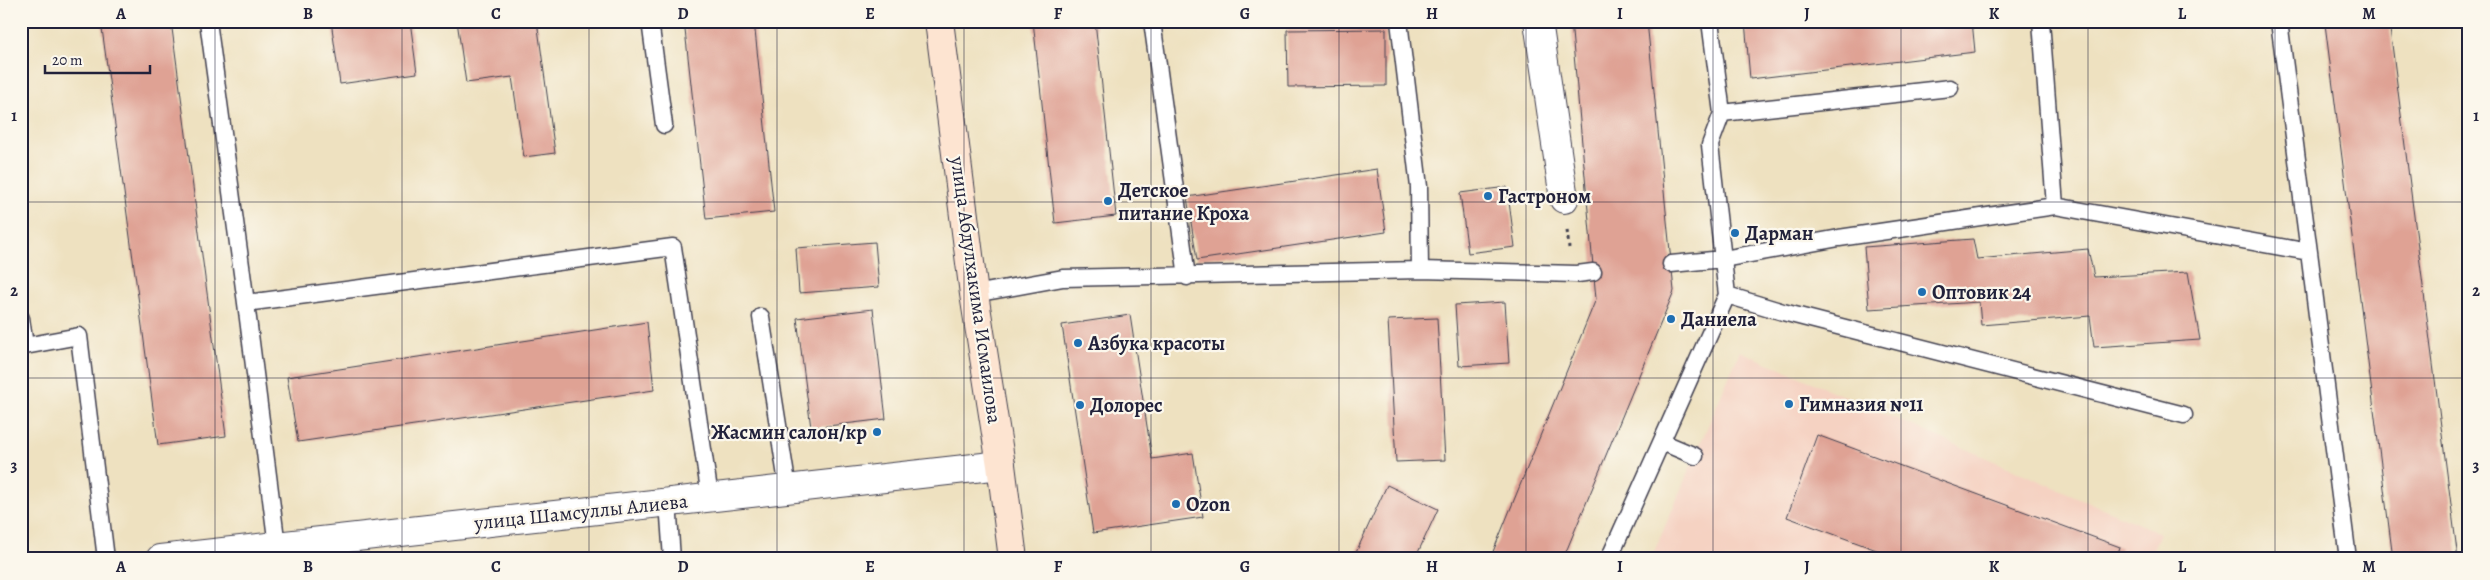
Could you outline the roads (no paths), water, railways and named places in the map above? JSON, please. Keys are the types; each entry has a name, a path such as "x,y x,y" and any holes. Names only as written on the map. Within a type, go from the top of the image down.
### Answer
{"main road":[{"name":"улица Абдулхакима Исмаилова","path":"939,21 974,294 1001,465 1013,559"}],"street":[{"path":"1538,21 1564,199"},
{"name":"улица Шамсуллы Алиева","path":"160,559 238,554 277,546 1001,465"}],"lane":[{"path":"208,21 277,546"},
{"path":"650,21 664,125"},
{"path":"1152,21 1187,277"},
{"path":"1399,21 1418,187 1420,270"},
{"path":"1609,559 1727,295 1710,145 1722,113 1710,21"},
{"path":"2041,21 2055,206"},
{"path":"2279,21 2348,559"},
{"path":"1722,113 1950,88"},
{"path":"1671,264 1723,259 1839,238 2055,206 2309,252"},
{"path":"246,303 673,247 710,497"},
{"path":"974,294 1063,278 1187,277 1420,270 1593,272"},
{"path":"1727,295 1783,312 2184,415"},
{"path":"761,317 788,489"},
{"path":"21,318 23,346 79,336 106,559"},
{"path":"1662,442 1695,456"},
{"path":"668,502 672,559"}],"place":[{"name":"Гастроном","path":"1488,196"},
{"name":"Детское питание Кроха","path":"1108,201"},
{"name":"Дарман","path":"1735,233"},
{"name":"Оптовик 24","path":"1922,292"},
{"name":"Даниела","path":"1671,319"},
{"name":"Азбука красоты","path":"1078,343"},
{"name":"Гимназия №11","path":"1789,404"},
{"name":"Долорес","path":"1080,405"},
{"name":"Жасмин салон/кр","path":"877,432"},
{"name":"Ozon","path":"1176,504"}]}
